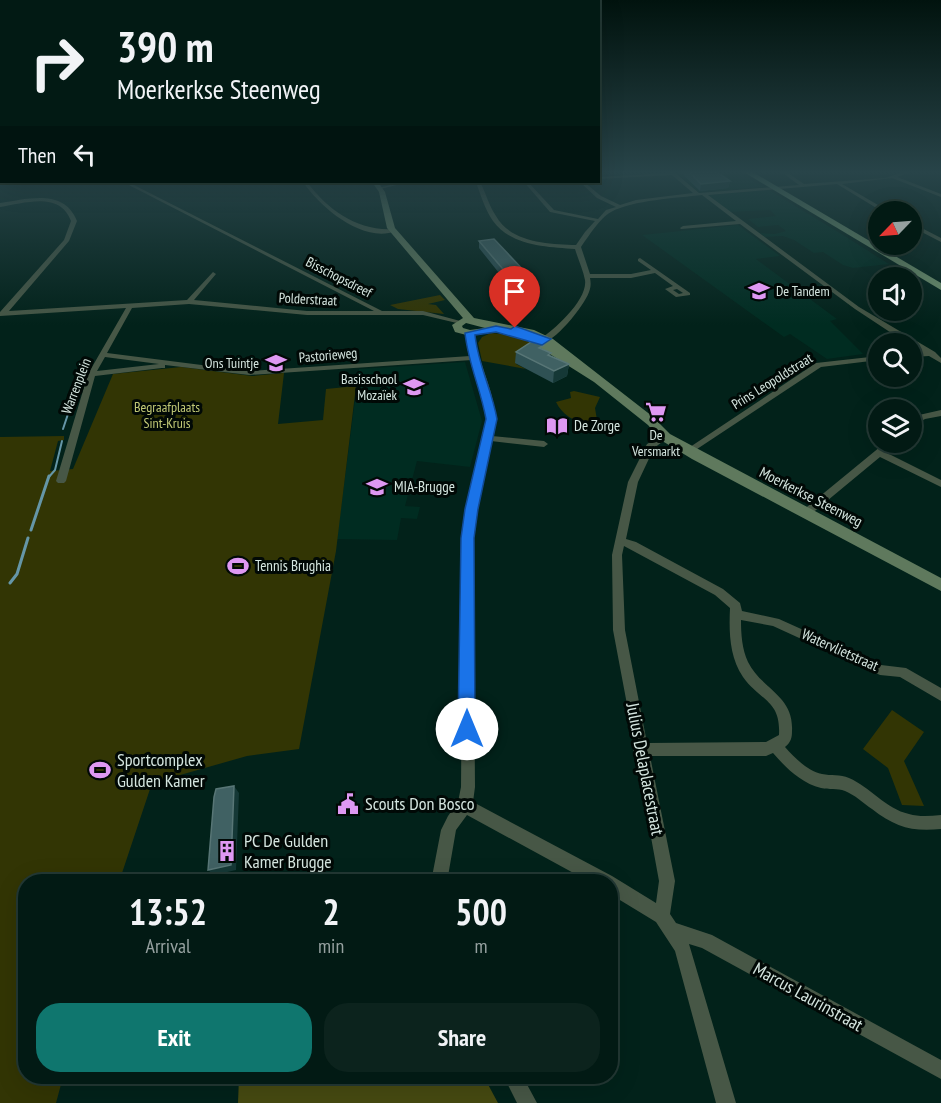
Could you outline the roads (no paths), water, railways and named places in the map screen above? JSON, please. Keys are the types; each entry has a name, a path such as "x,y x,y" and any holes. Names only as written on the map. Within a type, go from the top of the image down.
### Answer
{"main road":[{"path":"832,222 941,287"}],"street":[{"path":"2,314 67,240 73,222"},
{"name":"Bisschopsdreef","path":"205,222 381,312"},
{"path":"354,222 383,233 393,231"},
{"path":"390,222 393,231 465,318 482,327"},
{"path":"498,222 508,232 545,246 578,247"},
{"path":"578,247 595,222"},
{"path":"683,228 736,222"},
{"path":"741,222 857,308 941,361"},
{"path":"922,230 941,240"},
{"path":"544,341 567,319 588,285 578,247"},
{"path":"640,260 688,294 678,296 685,301"},
{"path":"586,276 631,276 656,272"},
{"path":"189,302 213,274"},
{"name":"Polderstraat","path":"2,314 189,302 307,313 381,312 465,318"},
{"name":"Warrenplein","path":"61,481 92,374 130,306"},
{"path":"465,318 457,328 470,333 482,327"},
{"name":"Moerkerkse Steenweg","path":"482,327 510,331 544,341 600,381 629,405 630,410 665,437 941,585"},
{"path":"440,874 449,828 455,813 465,806 468,787 467,545 471,509 491,419 489,404 472,358 470,333"},
{"path":"922,354 941,353"},
{"path":"103,355 182,365"},
{"name":"Pastorieweg","path":"182,365 249,373 472,358"},
{"name":"Prins Leopoldstraat","path":"688,451 819,365 868,359"},
{"path":"92,374 182,365"},
{"path":"922,417 941,413"},
{"name":"Julius Delaplacestraat","path":"665,437 656,441 642,460 633,482 617,555 619,630 640,750 667,881 667,923"},
{"path":"488,438 544,444"},
{"path":"806,513 880,453 941,484"},
{"path":"620,541 632,545 728,597 736,606 734,627 743,664 754,679 779,702 785,720 785,738 775,746 640,750"},
{"name":"Watervlietstraat","path":"735,614 775,622 880,670 902,672 941,695"},
{"path":"775,746 805,774 819,780 844,783 897,818 912,822 941,822"},
{"path":"465,806 591,874"},
{"name":"Marcus Laurinstraat","path":"618,890 667,923 706,941 941,1070"},
{"path":"667,923 688,965 726,1103"},
{"path":"517,1084 527,1103"}],"waterway":[{"path":"63,429 72,402"},
{"path":"49,477 55,470 62,441"},
{"path":"31,530 49,477"},
{"path":"10,583 17,574 28,538"}],"place":[{"name":"De Tandem","path":"759,291"},
{"name":"Ons Tuintje","path":"276,363"},
{"name":"Basisschool Mozaïek","path":"414,387"},
{"name":"De Versmarkt","path":"656,412"},
{"name":"De Zorge","path":"557,426"},
{"name":"MIA-Brugge","path":"377,487"},
{"name":"Tennis Brughia","path":"238,566"},
{"name":"Sportcomplex Gulden Kamer","path":"100,770"},
{"name":"Scouts Don Bosco","path":"348,804"},
{"name":"PC De Gulden Kamer Brugge","path":"227,851"}],"park label":[{"name":"Begraafplaats Sint-Kruis","path":"167,415"}]}
